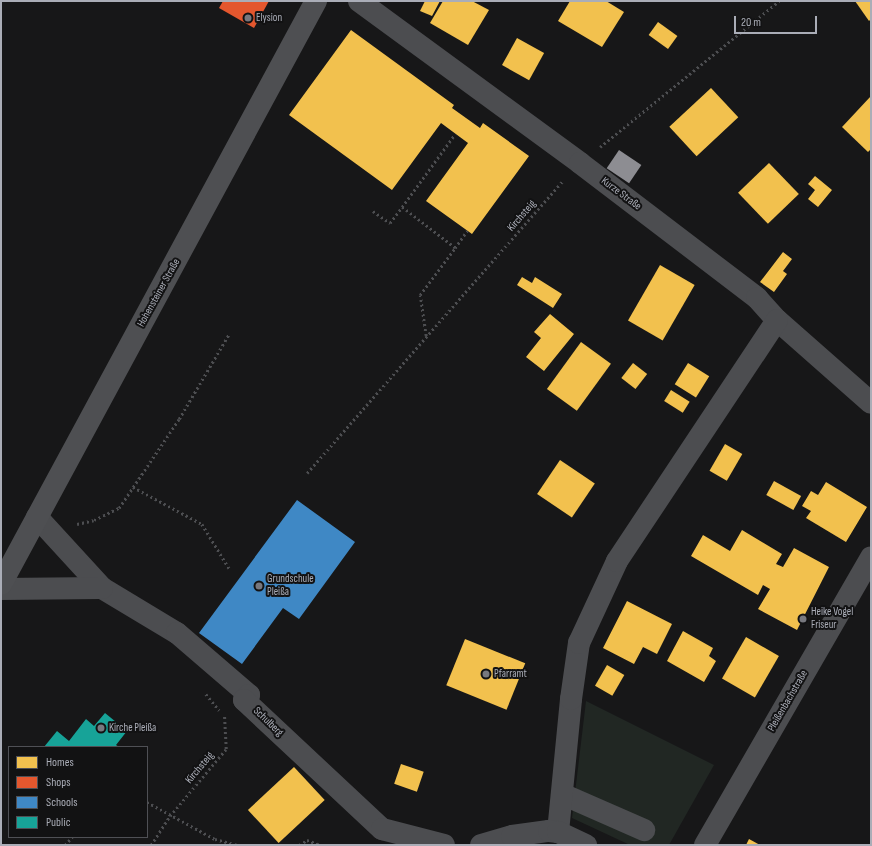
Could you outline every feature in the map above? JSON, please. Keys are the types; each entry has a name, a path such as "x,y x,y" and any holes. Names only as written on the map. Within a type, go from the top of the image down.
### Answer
{"main road":[{"name":"Hohensteiner Straße","path":"1,584 316,1"}],"street":[{"name":"Kurze Straße","path":"359,1 580,163 757,298 777,320 871,403"},
{"path":"558,832 571,699 582,636 617,561 777,320"},
{"name":"Schulberg","path":"37,517 102,588 177,633 249,695 244,700 382,829 444,845"},
{"name":"Pleißenbachstraße","path":"705,845 871,557"},
{"path":"1,589 102,588"},
{"path":"562,794 644,830"},
{"path":"481,845 512,836 558,832 586,845"}],"path":[{"name":"Kirchsteig","path":"307,473 426,336 580,163 779,1"},
{"path":"373,210 390,223 455,134"},
{"path":"402,207 454,248"},
{"path":"426,336 420,295 467,231"},
{"path":"74,525 94,520 119,508 179,419 229,334"},
{"path":"132,487 202,524 230,568"},
{"name":"Kirchsteig","path":"151,845 170,816 226,749 224,715 204,691"},
{"path":"148,803 170,816 215,838 238,845"},
{"path":"299,845 308,840 320,845"}],"shaded area":[{"path":"586,701 714,765 669,845 630,845 572,818"}],"building: Homes":[{"path":"425,1 440,1 432,16 420,11"},
{"path":"443,1 472,1 489,10 468,45 430,23"},
{"path":"570,1 606,1 624,12 602,47 558,21"},
{"path":"855,1 871,1 871,19 869,21"},
{"path":"658,22 677,36 668,49 649,35"},
{"path":"351,30 454,105 452,108 480,128 483,123 529,156 472,234 426,201 468,143 441,123 392,190 289,115"},
{"path":"517,38 544,53 529,80 502,65"},
{"path":"711,88 738,117 697,156 669,127"},
{"path":"871,96 871,149 868,152 842,127"},
{"path":"769,163 799,194 768,224 738,193"},
{"path":"815,176 832,190 818,207 808,199 815,190 808,184"},
{"path":"783,252 792,259 783,271 787,274 774,292 760,282"},
{"path":"660,265 695,285 663,340 628,320"},
{"path":"522,277 532,283 535,277 562,294 553,308 517,285"},
{"path":"550,314 574,334 544,371 526,357 541,338 534,332"},
{"path":"581,342 611,364 577,411 547,389"},
{"path":"633,363 647,374 635,389 621,378"},
{"path":"688,363 709,376 696,397 675,384"},
{"path":"671,390 690,402 683,413 664,401"},
{"path":"725,444 742,454 727,481 710,471"},
{"path":"560,460 595,483 572,517 537,494"},
{"path":"774,481 801,496 793,510 766,495"},
{"path":"826,482 867,507 846,542 806,518 811,511 802,506 811,491 818,495"},
{"path":"742,530 782,554 776,564 783,567 794,548 829,567 797,630 758,609 770,589 763,585 758,595 691,556 703,535 730,551"},
{"path":"627,601 672,624 657,654 643,647 634,664 603,648"},
{"path":"683,631 713,648 709,656 716,661 704,682 667,661"},
{"path":"746,637 779,656 755,698 722,679"},
{"name":"Pfarramt","path":"465,639 525,663 507,710 446,685"},
{"path":"607,665 624,675 612,696 595,686"},
{"path":"401,764 424,772 417,792 394,784"},
{"path":"294,767 325,800 279,843 248,810"},
{"path":"749,839 760,845 746,845"}],"building: Shops":[{"name":"Elysion","path":"223,1 269,1 254,28 219,8"}],"building: Schools":[{"name":"Grundschule Pleißa","path":"297,500 355,542 299,619 283,608 242,664 199,633"}],"building: Public":[{"name":"Kirche Pleißa","path":"105,713 127,731 116,745 118,746 45,746 57,731 69,741 86,719 94,726"}],"building: Industry":[{"path":"619,150 641,165 629,183 607,168"}],"place":[{"name":"Elysion","path":"248,18"},
{"name":"Grundschule Pleißa","path":"259,586"},
{"name":"Heike Vogel Friseur","path":"803,619"},
{"name":"Pfarramt","path":"486,674"},
{"name":"Kirche Pleißa","path":"101,728"}]}
